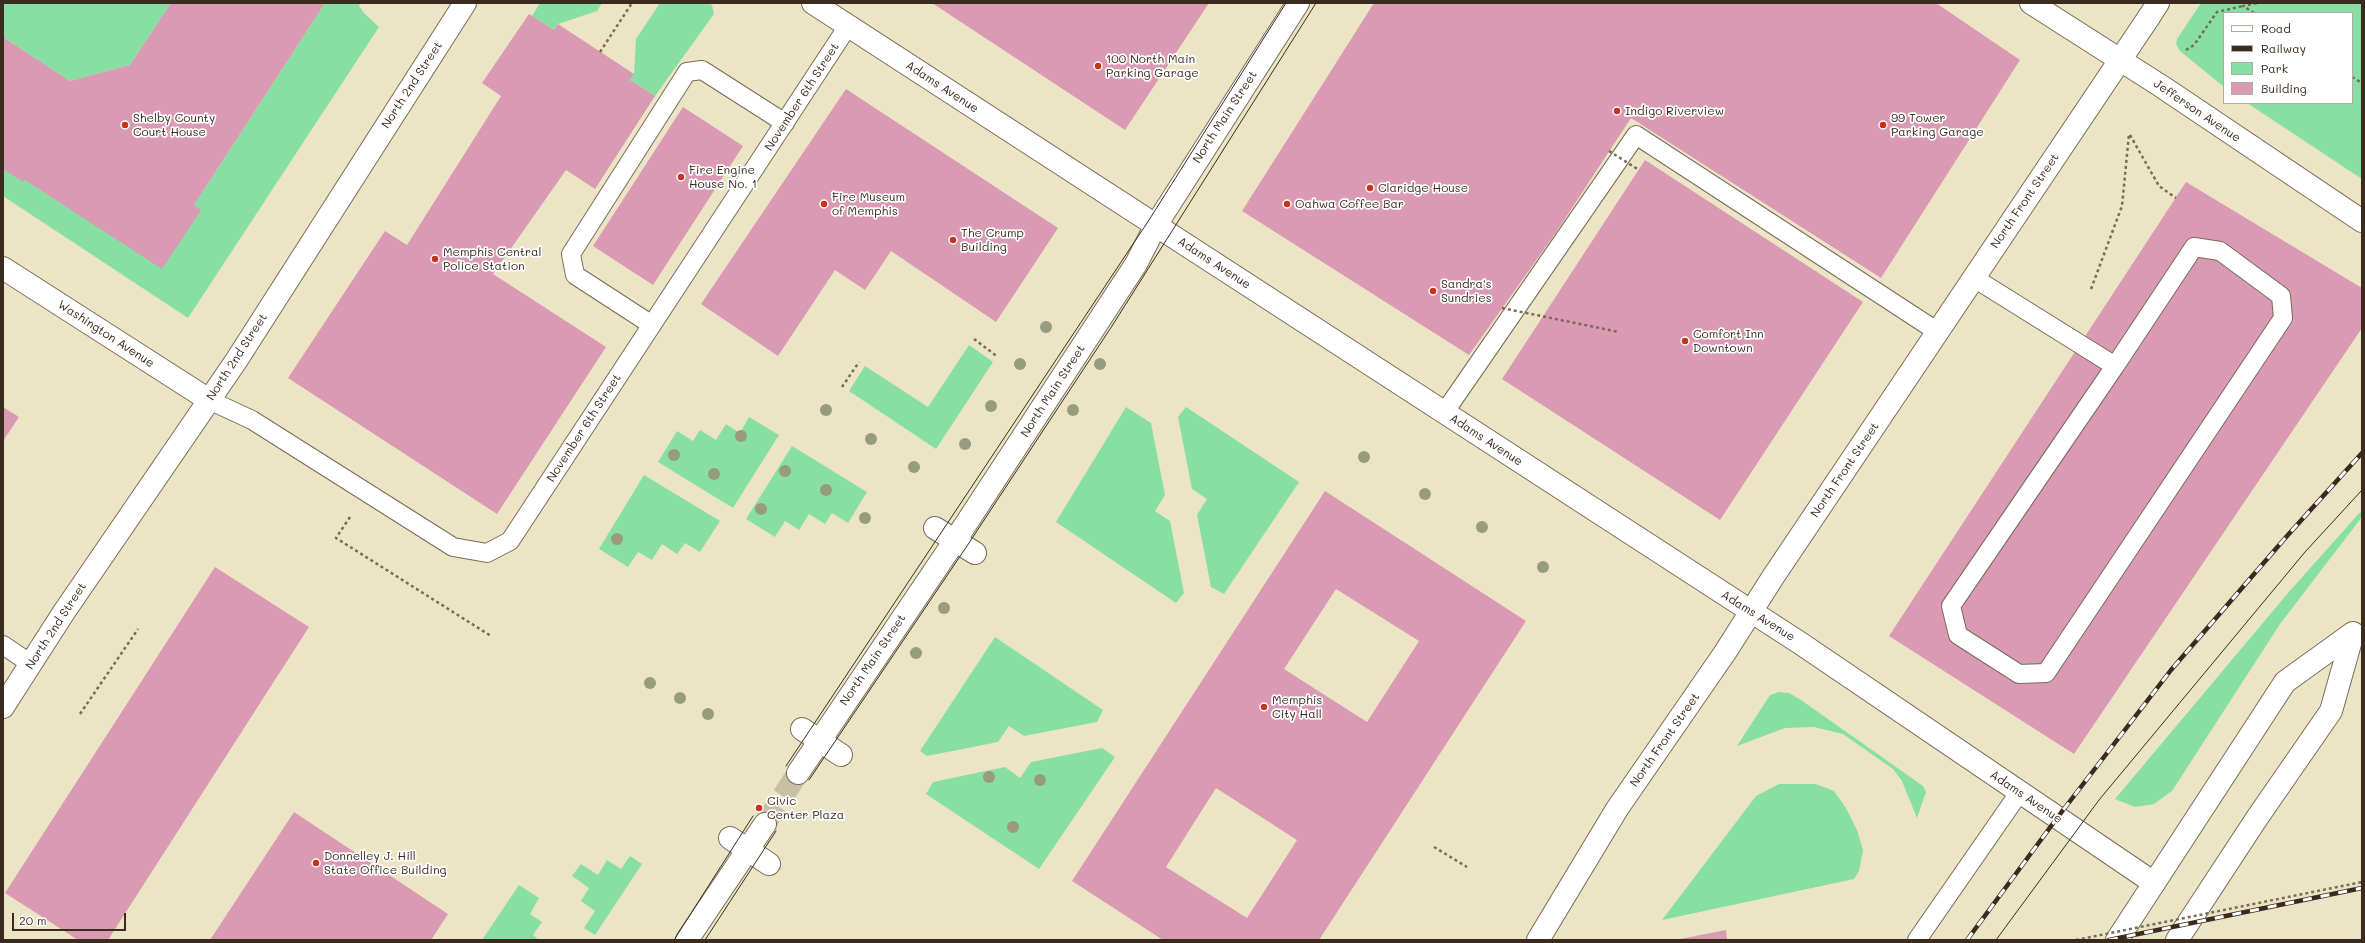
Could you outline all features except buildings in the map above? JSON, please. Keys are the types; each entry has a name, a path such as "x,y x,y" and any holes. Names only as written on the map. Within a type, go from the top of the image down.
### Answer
{"main road":[{"name":"North 2nd Street","path":"3,707 64,612 209,400 465,3"},
{"name":"Adams Avenue","path":"813,3 1751,613 1800,643 2019,793 2154,883"},
{"name":"North Main Street","path":"798,773 811,734 956,539 1140,257 1156,225 1298,3"},
{"name":"Jefferson Avenue","path":"2032,3 2362,221"},
{"name":"North Front Street","path":"1538,940 1617,809 1751,613 2153,10"},
{"name":"Washington Avenue","path":"3,268 209,400"},
{"path":"935,528 956,539 975,553"},
{"path":"2117,940 2285,682 2353,633 2331,711 2257,818 2177,940"},
{"path":"811,734 841,755"},
{"path":"687,940 738,844 765,824"},
{"path":"738,844 769,864"}],"lane":[{"name":"November 6th Street","path":"209,400 252,420 453,546 487,553 510,541 848,26"},
{"path":"652,325 575,275 571,254 687,72 702,70 785,123"},
{"path":"1444,413 1636,135 1938,332"},
{"path":"2194,247 2220,251 2280,296 2283,318 2046,673 2019,674 1958,635 1951,606 2115,366 2194,247"},
{"path":"1974,278 2115,366"},
{"path":"3,645 31,664"},
{"path":"1917,940 2019,793"}],"path":[{"path":"600,52 632,3"},
{"path":"2186,50 2194,45 2218,12 2258,3"},
{"path":"2243,6 2252,12"},
{"path":"2353,78 2362,83"},
{"path":"2091,289 2122,206 2129,134 2159,186 2176,198"},
{"path":"1609,151 1639,170"},
{"path":"1502,308 1619,332"},
{"path":"974,339 998,357"},
{"path":"842,387 859,362"},
{"path":"366,491 336,538 491,636"},
{"path":"80,714 138,629"},
{"path":"1434,847 1467,867"},
{"path":"2076,940 2362,882"}],"green space":[{"path":"3,3 171,3 130,65 70,81 3,37"},
{"path":"325,3 360,3 359,6 364,13 379,27 188,318 3,196 3,169 25,180 200,210 194,205"},
{"path":"540,3 602,3 597,11 558,24 554,30 532,16"},
{"path":"660,3 708,3 712,5 714,14 655,96 630,80 634,74 636,39"},
{"path":"2201,3 2362,3 2362,179 2249,104 2353,104 2353,12 2223,12 2223,86 2180,51 2176,44 2177,39"},
{"path":"969,345 993,362 936,449 849,391 865,366 928,407"},
{"path":"1126,407 1151,423 1165,495 1155,511 1170,521 1184,593 1176,603 1056,522"},
{"path":"1186,407 1299,482 1224,594 1211,587 1197,515 1207,499 1192,489 1178,417"},
{"path":"749,417 779,435 733,508 658,462 677,431 693,441 700,430 716,440 726,424 740,433"},
{"path":"792,446 867,492 848,523 832,513 825,524 809,514 799,530 785,521 775,537 746,519"},
{"path":"644,475 720,521 700,552 685,543 677,554 662,544 652,560 638,552 628,567 599,549"},
{"path":"2362,510 2362,517 2280,624 2172,791 2154,804 2135,807 2115,799 2288,593"},
{"path":"995,637 1103,710 1097,722 1024,736 1009,726 998,742 927,756 920,751"},
{"path":"1779,692 1789,693 1801,700 1923,786 1926,792 1917,818 1902,781 1893,769 1843,734 1814,727 1785,728 1737,746 1770,695"},
{"path":"1102,748 1115,757 1039,869 926,794 933,782 1005,767 1020,778 1031,762"},
{"path":"1779,784 1816,784 1834,791 1846,808 1857,830 1863,850 1859,871 1854,879 1662,920 1756,796"},
{"path":"630,856 642,864 595,935 584,928 595,911 581,901 589,888 572,876 581,864 598,875 607,860 621,869"},
{"path":"519,885 539,898 530,914 542,922 533,935 539,940 482,940"}],"tunnel":[{"path":"765,824 798,773"}],"tram line":[{"path":"786,766 1149,220 1286,3"},
{"path":"809,780 967,546 1112,326 1316,3"},
{"path":"1996,940 2099,800 2305,552 2362,490"},
{"path":"674,940 753,816"},
{"path":"705,940 776,831"}],"railway":[{"path":"1967,940 2057,818 2171,670 2287,536 2362,453"},
{"path":"2109,940 2362,888"}],"place":[{"name":"100 North Main Parking Garage","path":"1098,66"},
{"name":"Indigo Riverview","path":"1617,111"},
{"name":"Shelby County Court House","path":"125,125"},
{"name":"99 Tower Parking Garage","path":"1883,125"},
{"name":"Fire Engine House No. 1","path":"681,177"},
{"name":"Claridge House","path":"1370,188"},
{"name":"Fire Museum of Memphis","path":"824,204"},
{"name":"Oahwa Coffee Bar","path":"1287,204"},
{"name":"The Crump Building","path":"953,240"},
{"name":"Memphis Central Police Station","path":"435,259"},
{"name":"Sandra's Sundries","path":"1433,291"},
{"name":"Comfort Inn Downtown","path":"1685,341"},
{"name":"Memphis City Hall","path":"1264,707"},
{"name":"Civic Center Plaza","path":"759,808"},
{"name":"Donnelley J. Hill State Office Building","path":"316,863"}]}
